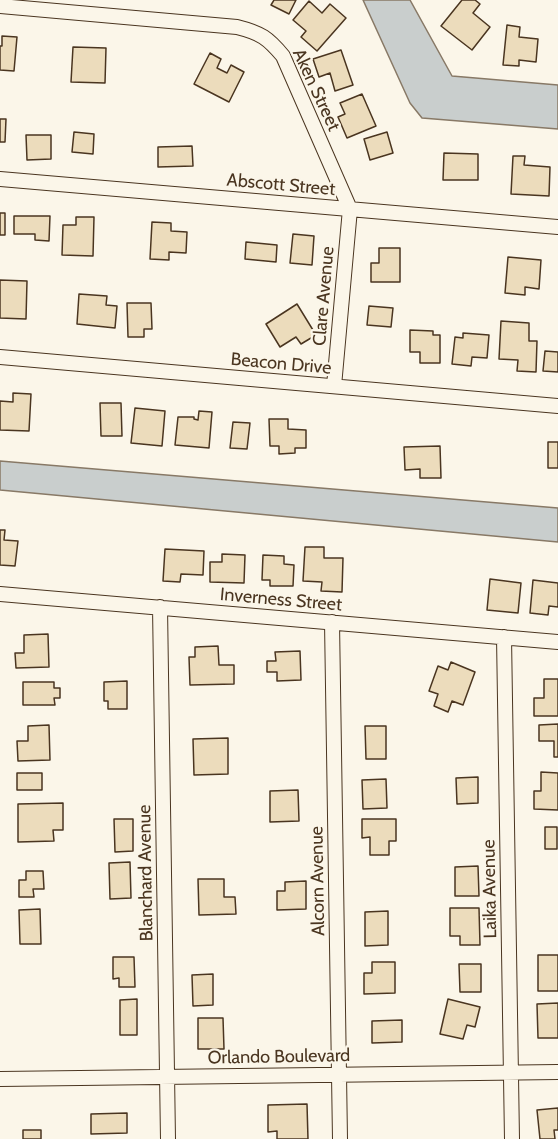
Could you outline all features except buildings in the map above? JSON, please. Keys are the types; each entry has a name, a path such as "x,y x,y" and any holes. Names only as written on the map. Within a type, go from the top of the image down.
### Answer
{"street":[{"name":"Aken Street","path":"0,6 237,27 254,31 270,41 283,56 350,209"},
{"name":"Abscott Street","path":"0,179 558,228"},
{"name":"Clare Avenue","path":"334,386 350,209"},
{"name":"Beacon Drive","path":"0,357 558,406"},
{"name":"Inverness Street","path":"0,594 558,642"},
{"name":"Blanchard Avenue","path":"160,608 168,1139"},
{"name":"Alcorn Avenue","path":"332,622 340,1139"},
{"name":"Laika Avenue","path":"504,638 512,1139"},
{"name":"Orlando Boulevard","path":"0,1079 558,1072"}],"shaded area":[{"path":"363,0 410,0 452,76 558,85 558,129 422,118 410,103"},
{"path":"0,461 558,508 558,542 0,490"}]}
